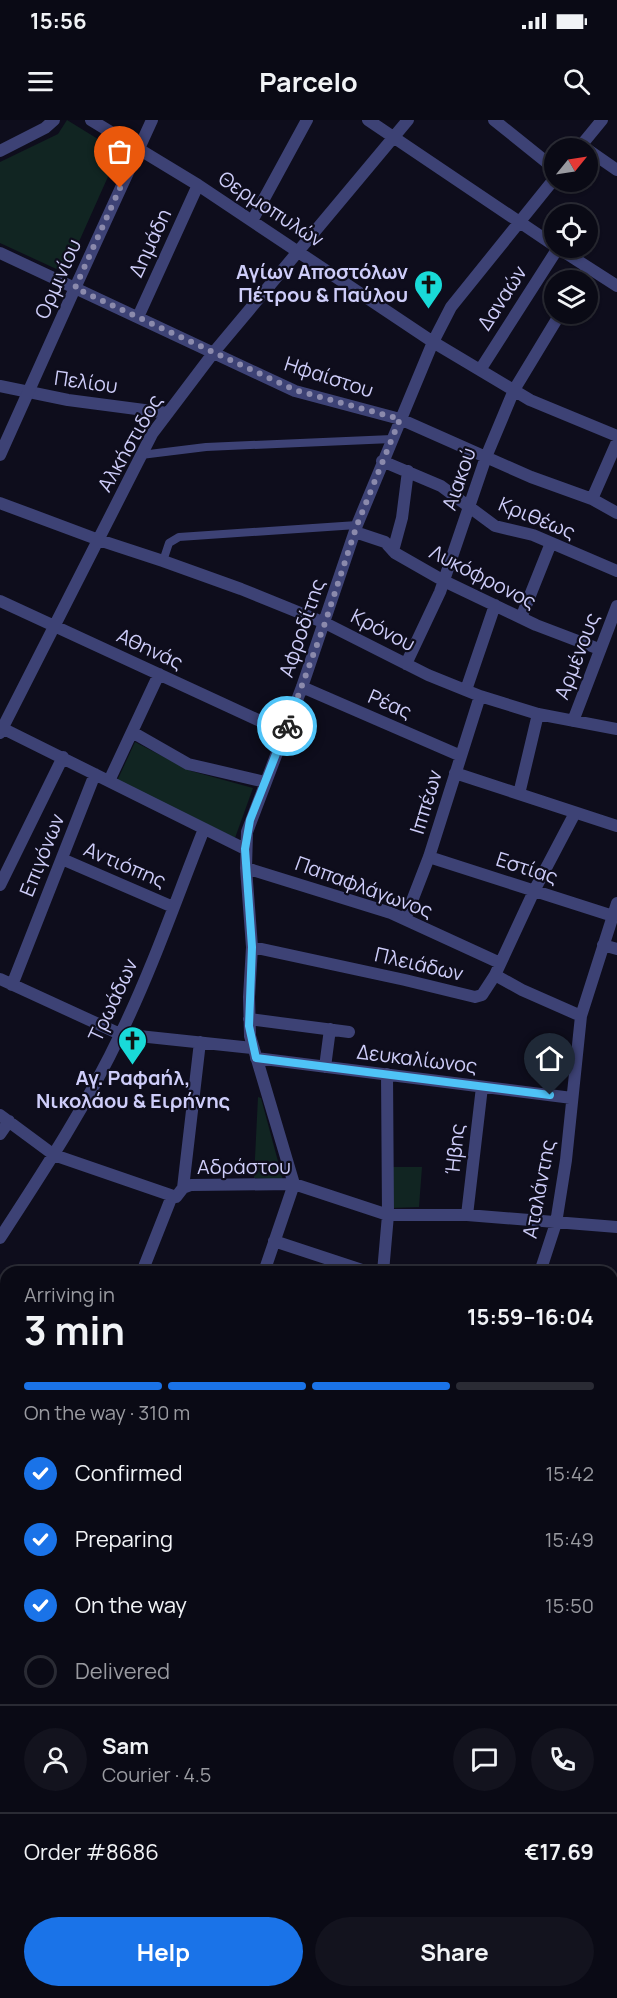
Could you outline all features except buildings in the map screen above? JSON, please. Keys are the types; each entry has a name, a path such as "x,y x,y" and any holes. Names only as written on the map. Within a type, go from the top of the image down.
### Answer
{"street":[{"path":"0,152 45,128 54,120"},
{"name":"Θερμοπυλών","path":"92,120 198,185 433,342 535,402 617,436"},
{"name":"Ορμινίου","path":"0,455 152,120"},
{"path":"252,221 307,120"},
{"path":"368,120 544,238"},
{"name":"Αλκήστιδος","path":"1,729 141,455 167,413 214,352 408,120"},
{"path":"494,120 544,160"},
{"path":"590,138 602,120"},
{"path":"598,157 617,170"},
{"name":"Δημάδη","path":"138,317 198,185"},
{"name":"Αφροδίτης","path":"294,1184 254,1053 249,1019 252,947 245,849 246,832 302,687 356,529 382,461 433,342 451,307 544,192"},
{"name":"Ηφαίστου","path":"0,253 295,390 400,419 531,477 592,499 617,513"},
{"name":"Δαναών","path":"480,370 550,258"},
{"path":"573,258 617,286"},
{"name":"Αιακού","path":"406,664 444,581 471,507 486,457 514,390 554,324"},
{"name":"Πελίου","path":"0,386 68,400 167,413"},
{"path":"592,499 617,442"},
{"name":"Κριθέως","path":"382,461 441,486 495,526 527,534 617,571"},
{"path":"393,551 402,518 408,471"},
{"name":"Κρόνου","path":"0,503 241,589 325,623 406,664 480,696 538,714 617,729"},
{"name":"Λυκόφρoνος","path":"356,529 385,542 393,551 444,581 521,618 599,650"},
{"path":"521,618 551,543"},
{"name":"Αθηνάς","path":"0,601 284,732"},
{"path":"466,690 495,605"},
{"name":"Αρμένους","path":"573,721 617,606"},
{"path":"109,782 159,674"},
{"name":"Ρέας","path":"302,687 461,756"},
{"name":"Ιππέων","path":"405,919 429,857 480,696"},
{"path":"519,794 538,714"},
{"path":"1,729 63,757 245,849"},
{"path":"132,732 188,764 265,782"},
{"path":"0,885 63,757"},
{"path":"455,773 617,826"},
{"name":"Επιγόνων","path":"6,982 62,859 95,774"},
{"name":"Πλειάδων","path":"252,947 476,998 482,994 498,969 534,891 575,813"},
{"name":"Τρωάδων","path":"0,1238 54,1155 120,1034 155,957 204,830"},
{"name":"Εστίας","path":"429,857 613,916"},
{"name":"Αντιόπης","path":"62,859 173,907"},
{"name":"Παπαφλάγωνος","path":"246,868 334,894 405,919 498,969 522,990 581,1016"},
{"name":"Αταλάντης","path":"542,1266 556,1223 566,1160 581,1016 617,903"},
{"path":"603,945 617,949"},
{"name":"Δευκαλίωνος","path":"6,982 120,1034 200,1042 325,1067 572,1098"},
{"path":"249,1019 349,1032"},
{"path":"325,1067 330,1029"},
{"path":"183,1188 200,1042"},
{"path":"384,1266 388,1215 387,1074"},
{"name":"Ήβης","path":"467,1215 482,1087"},
{"path":"0,1134 4,1118 54,1155 172,1196 144,1266"},
{"path":"266,1266 294,1184"},
{"name":"Αδράστου","path":"172,1196 176,1197 183,1188 191,1185 294,1184 388,1215 467,1215 617,1227"},
{"path":"274,1241 350,1266"}],"lane":[{"path":"141,455 206,447 392,439"},
{"name":"Λυκόφρoνος","path":"163,561 169,543 179,537 356,529"}],"green space":[{"path":"67,120 119,152 65,273 0,243 0,162 58,134"},
{"path":"135,742 191,771 253,788 235,838 117,781"},
{"path":"258,1097 261,1098 283,1180 254,1178"},
{"path":"393,1167 422,1167 419,1207 392,1208"}],"way so far":[{"path":"120,188 75,288 295,390 400,419 357,525 325,623 287,726"}],"place":[{"name":"Αγίων Αποστόλων Πέτρου & Παύλου","path":"429,310"},
{"name":"Αγ. Ραφαήλ, Νικολάου & Ειρήνης","path":"133,1066"}],"route":[{"path":"287,726 246,832 245,849 252,947 249,1026 256,1058 550,1095"}]}
